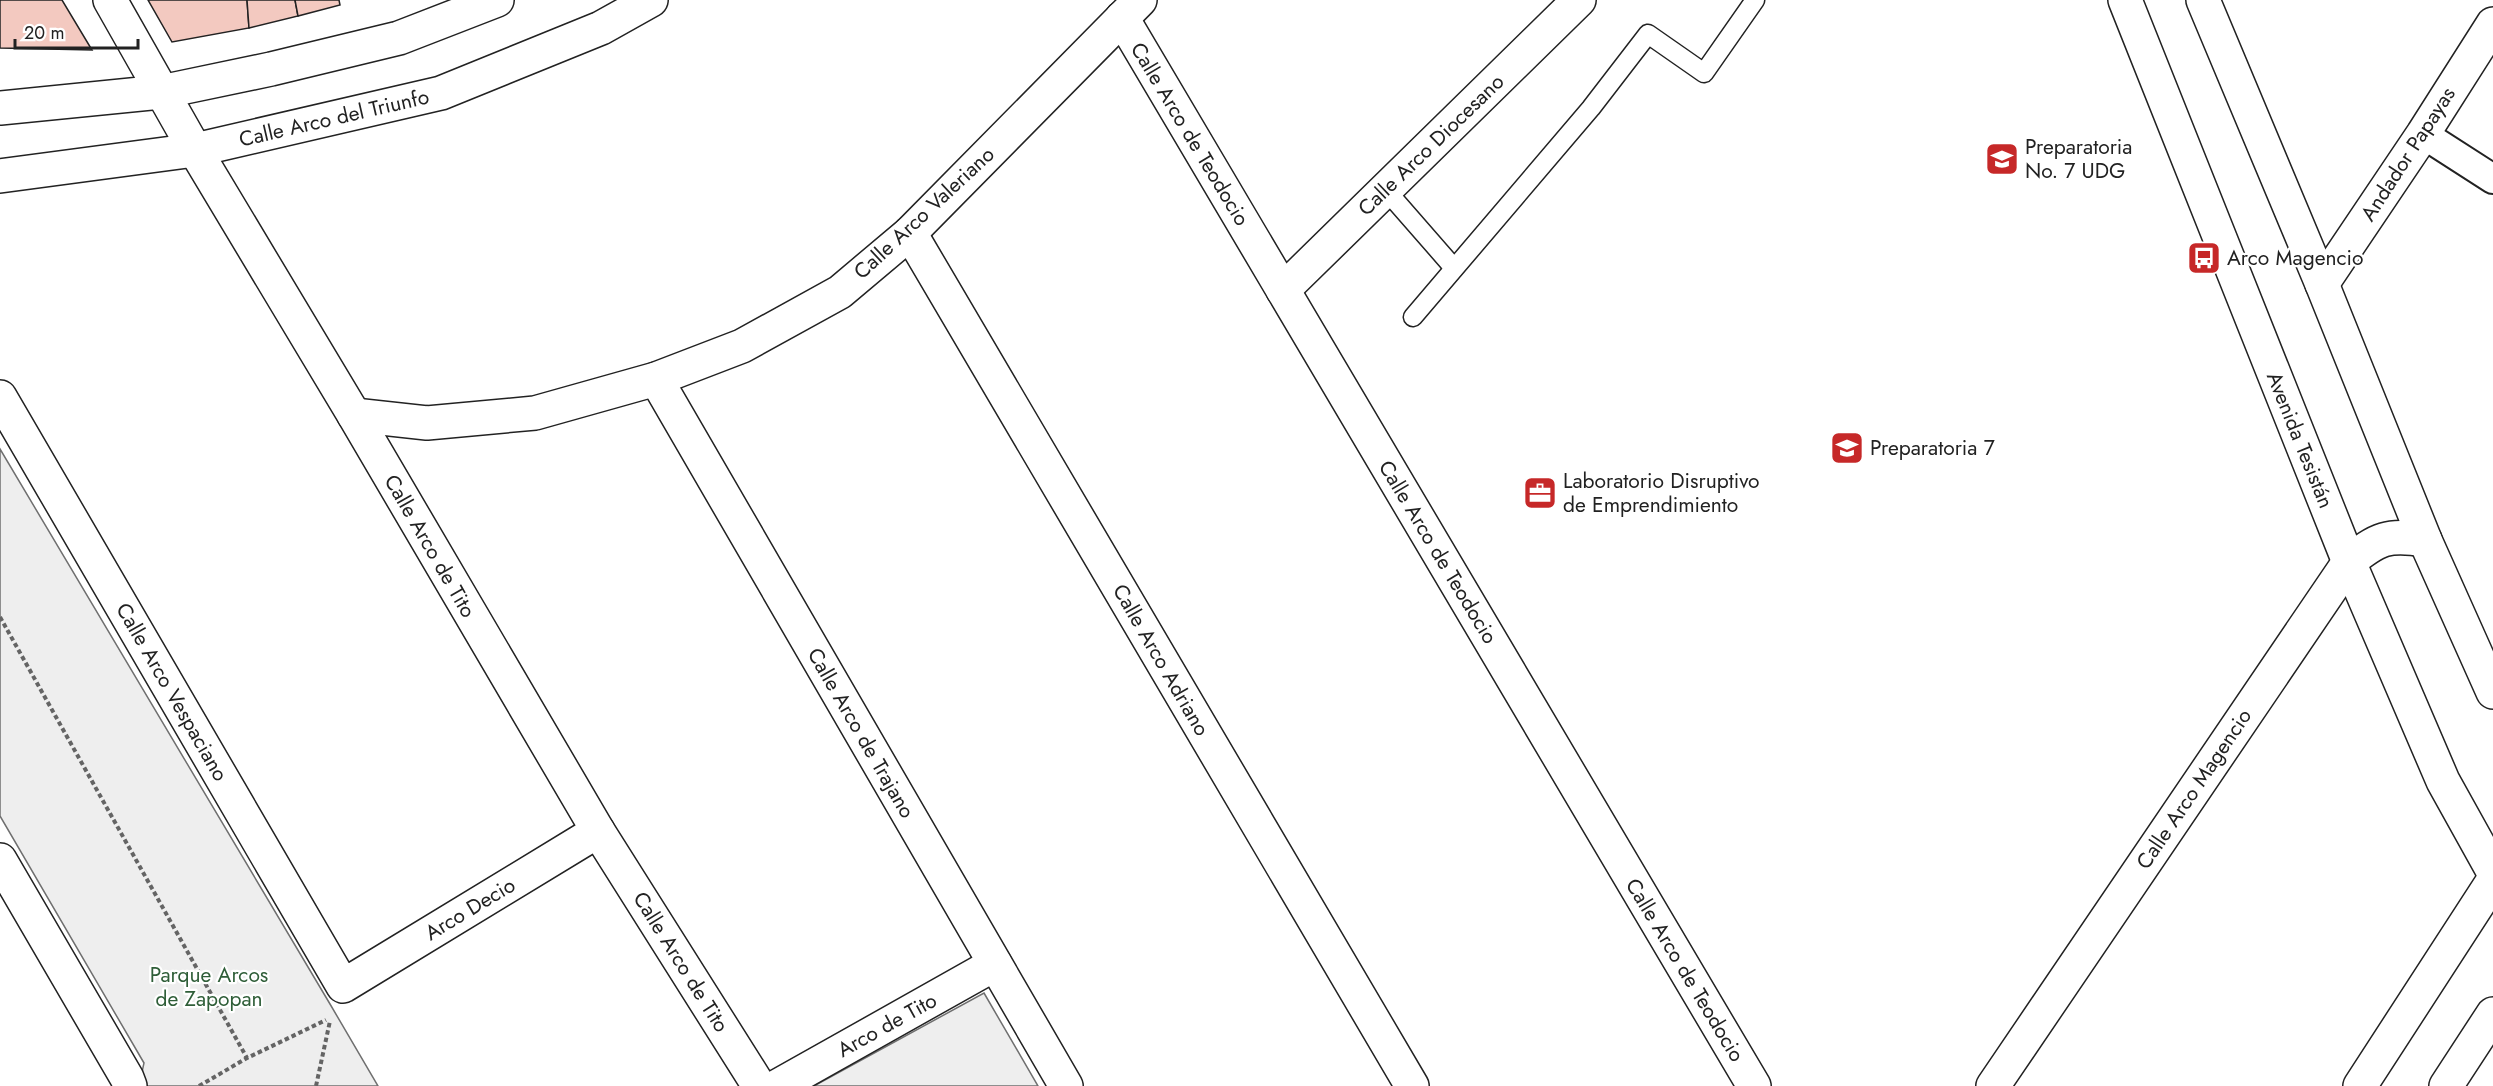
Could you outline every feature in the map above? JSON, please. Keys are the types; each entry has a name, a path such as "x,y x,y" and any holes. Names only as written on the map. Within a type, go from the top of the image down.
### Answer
{"street":[{"name":"Calle Arco de Tito","path":"110,0 161,92 354,415 597,831 759,1086"},
{"path":"0,108 161,92 271,69 399,38 497,0"},
{"name":"Calle Arco del Triunfo","path":"0,176 195,150 441,93 601,28 651,0"},
{"name":"Calle Arco Diocesano","path":"1282,290 1579,0"},
{"name":"Avenida Tesistán","path":"2126,0 2349,562 2443,781 2493,871"},
{"path":"2203,0 2322,284 2425,540 2493,692"},
{"name":"Calle Arco Valeriano","path":"354,415 427,423 535,413 656,379 742,346 840,292 910,233 1131,9"},
{"name":"Calle Arco de Teodocio","path":"1131,9 1282,290 1754,1086"},
{"name":"Andador Papayas","path":"2322,284 2423,134 2493,24"},
{"path":"2423,134 2493,179"},
{"name":"Calle Arco Adriano","path":"910,233 1412,1086"},
{"name":"Calle Arco de Trajano","path":"656,379 1066,1086"},
{"name":"Calle Arco Vespaciano","path":"0,397 343,986"},
{"name":"Calle Arco Magencio","path":"1993,1086 2349,562 2370,544 2398,536 2425,540"},
{"name":"Arco Decio","path":"343,986 597,831"},
{"path":"0,860 130,1086"},
{"path":"2360,1086 2493,881"},
{"name":"Arco de Tito","path":"778,1086 995,964"},
{"path":"2446,1086 2493,1014"}],"lane":[{"path":"1413,317 1591,108 1648,34 1704,73 1755,0"},
{"path":"1386,189 1454,268"}],"path":[{"path":"0,617 248,1058"},
{"path":"200,1086 248,1058 330,1018 316,1086"}],"green space":[{"name":"Parque Arcos de Zapopan","path":"0,449 378,1086 139,1086 144,1063 0,816"},
{"path":"984,993 1038,1086 814,1086"}],"building":[{"path":"0,0 62,0 92,50 0,48"},
{"path":"148,0 247,0 249,28 172,42"},
{"path":"247,0 295,0 298,16 249,28"},
{"path":"295,0 339,0 340,5 298,16"}],"place":[{"name":"Preparatoria No. 7 UDG","path":"2002,159"},
{"name":"Arco Magencio","path":"2204,258"},
{"name":"Preparatoria 7","path":"1847,448"},
{"name":"Laboratorio Disruptivo de Emprendimiento","path":"1540,493"}]}
